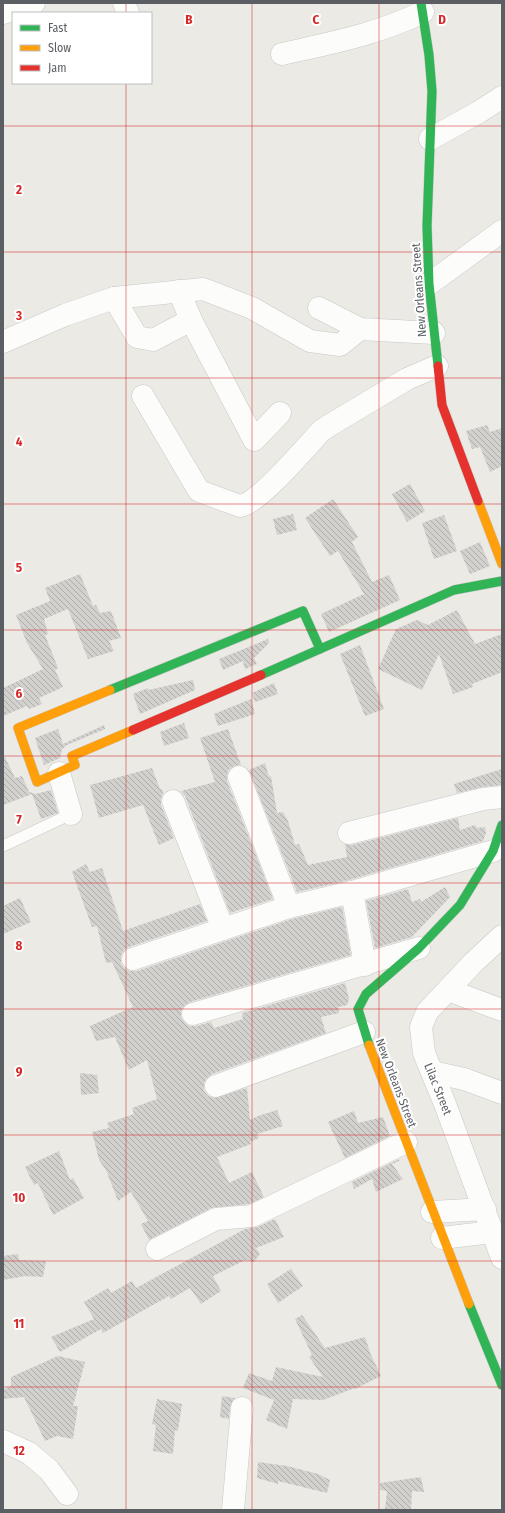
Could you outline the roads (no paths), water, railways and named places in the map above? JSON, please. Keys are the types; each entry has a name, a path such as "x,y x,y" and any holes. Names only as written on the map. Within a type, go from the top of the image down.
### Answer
{"street":[{"path":"3,13 34,3"},
{"path":"282,54 368,34 398,24 422,7"},
{"name":"New Orleans Street","path":"422,7 429,55 432,91 427,226 429,284 442,405 502,564"},
{"path":"430,139 479,112 502,97"},
{"path":"429,284 502,231"},
{"path":"3,342 65,315 114,298 203,289 252,308 310,341 340,345 360,329"},
{"path":"179,291 191,320 254,440 280,413"},
{"path":"114,298 137,337 153,340 191,320"},
{"path":"320,308 360,329 434,334"},
{"path":"143,396 199,492 240,506 247,505 321,431 330,424 407,379 438,366"},
{"path":"320,649 303,611 18,728 37,782 76,766 72,756 320,649 454,590 502,581"},
{"path":"59,773 71,814"},
{"path":"239,777 289,907"},
{"path":"349,833 483,799 502,797"},
{"path":"173,801 224,929"},
{"path":"133,959 289,907 352,892 498,841"},
{"name":"New Orleans Street","path":"498,841 460,904 419,948 366,994 358,1009 364,1032 432,1212 502,1385"},
{"path":"352,892 365,965"},
{"name":"Lilac Street","path":"500,938 427,1012 422,1027 424,1054 492,1223 502,1258"},
{"path":"193,1014 419,948"},
{"path":"448,990 502,1010"},
{"path":"216,1086 364,1032"},
{"path":"432,1072 464,1079 502,1093"},
{"path":"157,1249 216,1219 252,1216 406,1142"},
{"path":"432,1212 492,1223"},
{"path":"442,1238 492,1223"},
{"path":"233,1510 242,1408"},
{"path":"3,1441 29,1452 49,1470 67,1494"}],"lane":[{"path":"3,846 71,814"}]}
